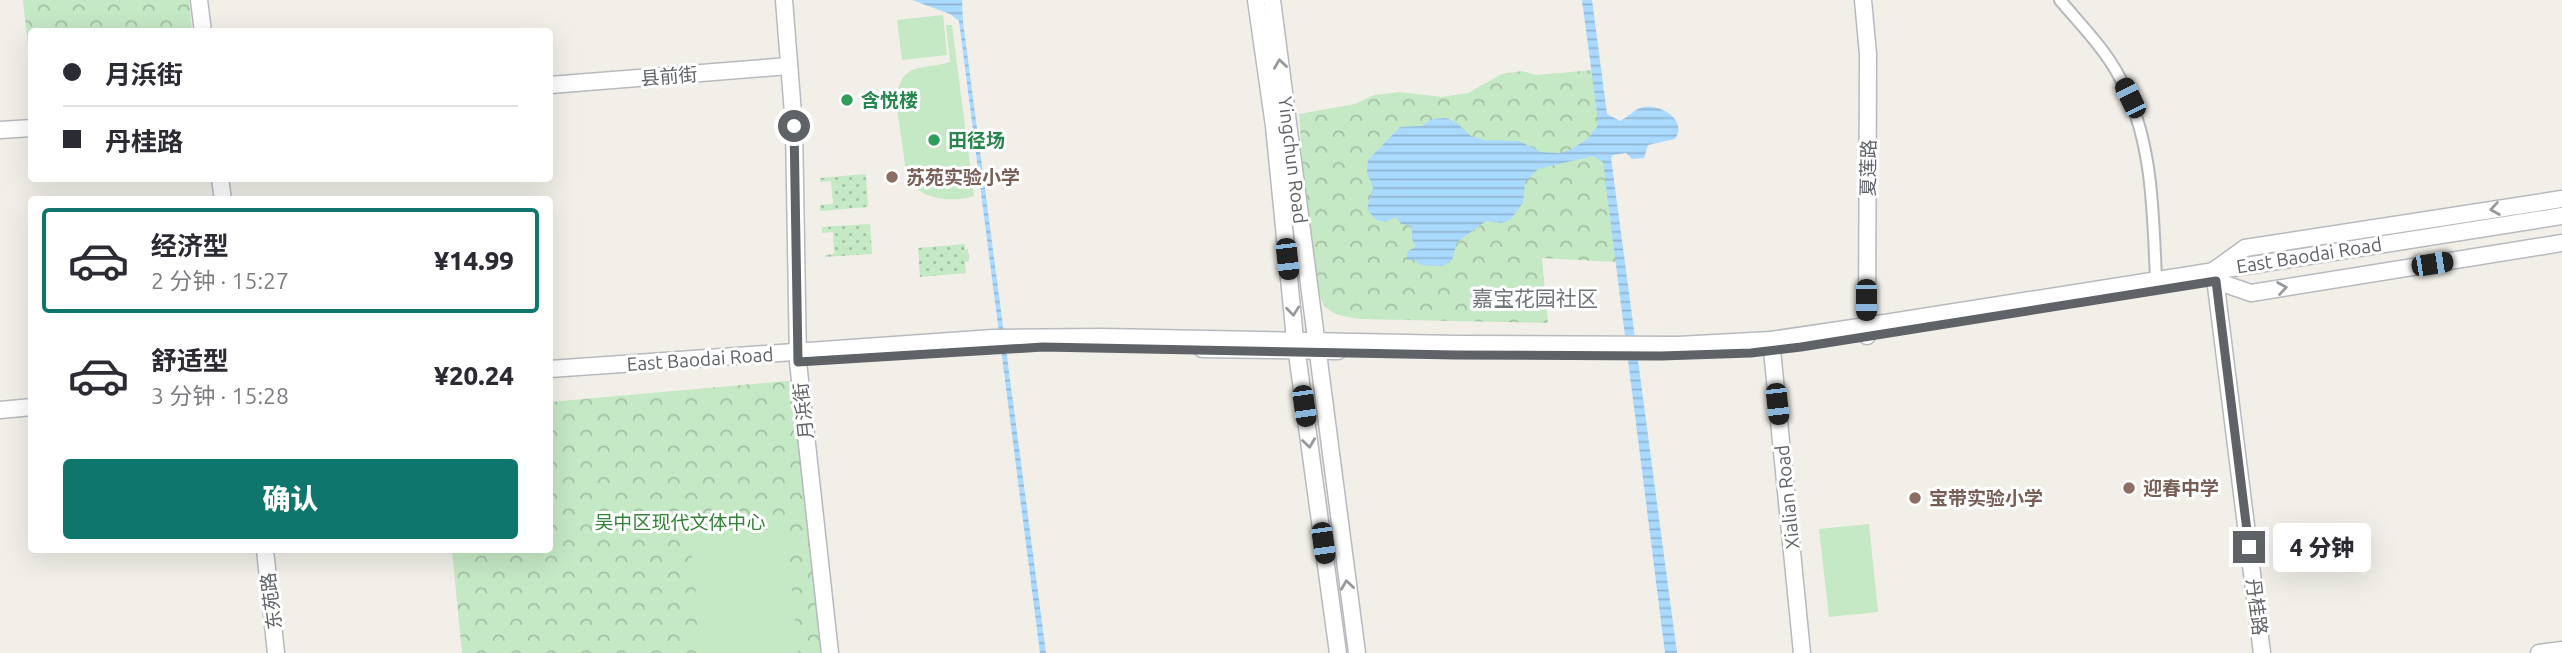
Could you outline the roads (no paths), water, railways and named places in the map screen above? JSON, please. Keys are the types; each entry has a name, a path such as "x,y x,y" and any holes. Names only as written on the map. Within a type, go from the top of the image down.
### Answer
{"main road":[{"path":"199,0 202,28"},
{"name":"月浜街","path":"784,0 794,126 798,357 830,653"},
{"name":"Yingchun Road","path":"1256,0 1274,126 1296,345 1338,653"},
{"name":"Yingchun Road","path":"1272,0 1357,653"},
{"name":"夏莲路","path":"1863,0 1868,54 1866,331"},
{"name":"县前街","path":"553,85 789,66"},
{"path":"0,130 28,128"},
{"path":"2562,198 2245,248 2215,276 2251,293 2562,243"},
{"name":"East Baodai Road","path":"2525,227 2562,216"},
{"name":"East Baodai Road","path":"553,369 798,357 1001,343 1315,345 1455,355 1771,346 2525,227 2562,226"},
{"name":"East Baodai Road","path":"1866,331 2156,280 2215,276"},
{"name":"丹桂路","path":"2215,276 2262,653"},
{"name":"Xialian Road","path":"1771,346 1802,653"},
{"name":"East Baodai Road","path":"553,380 798,357"},
{"path":"0,410 28,407"},
{"path":"0,420 28,418"},
{"name":"东苑路","path":"265,553 276,653"},
{"path":"2539,653 2562,650"}],"street":[{"path":"2060,0 2118,75 2134,108 2147,156 2156,280"}],"water":[{"path":"912,0 962,0 1046,653 1040,653 959,21 950,14"},
{"path":"1582,0 1592,0 1607,114 1620,121 1638,109 1658,108 1671,115 1678,126 1675,139 1648,145 1644,158 1632,159 1626,153 1613,155 1611,158 1677,653 1665,653 1603,162 1593,156 1538,169 1525,182 1523,203 1510,220 1502,223 1486,221 1457,242 1452,260 1443,266 1420,265 1415,260 1407,260 1407,252 1416,246 1412,239 1412,226 1401,224 1396,217 1386,222 1376,220 1367,209 1373,188 1367,172 1368,160 1400,127 1421,126 1433,119 1446,118 1457,123 1471,136 1484,140 1519,141 1541,152 1559,153 1570,150 1589,138 1597,126 1597,113"}],"place":[{"name":"含悦楼","path":"847,100"},
{"name":"田径场","path":"934,140"},
{"name":"苏苑实验小学","path":"892,177"},
{"name":"迎春中学","path":"2129,488"},
{"name":"宝带实验小学","path":"1915,498"}],"district":[{"name":"嘉宝花园社区","path":"1535,299"}],"park label":[{"name":"吴中区现代文体中心","path":"680,522"}]}
